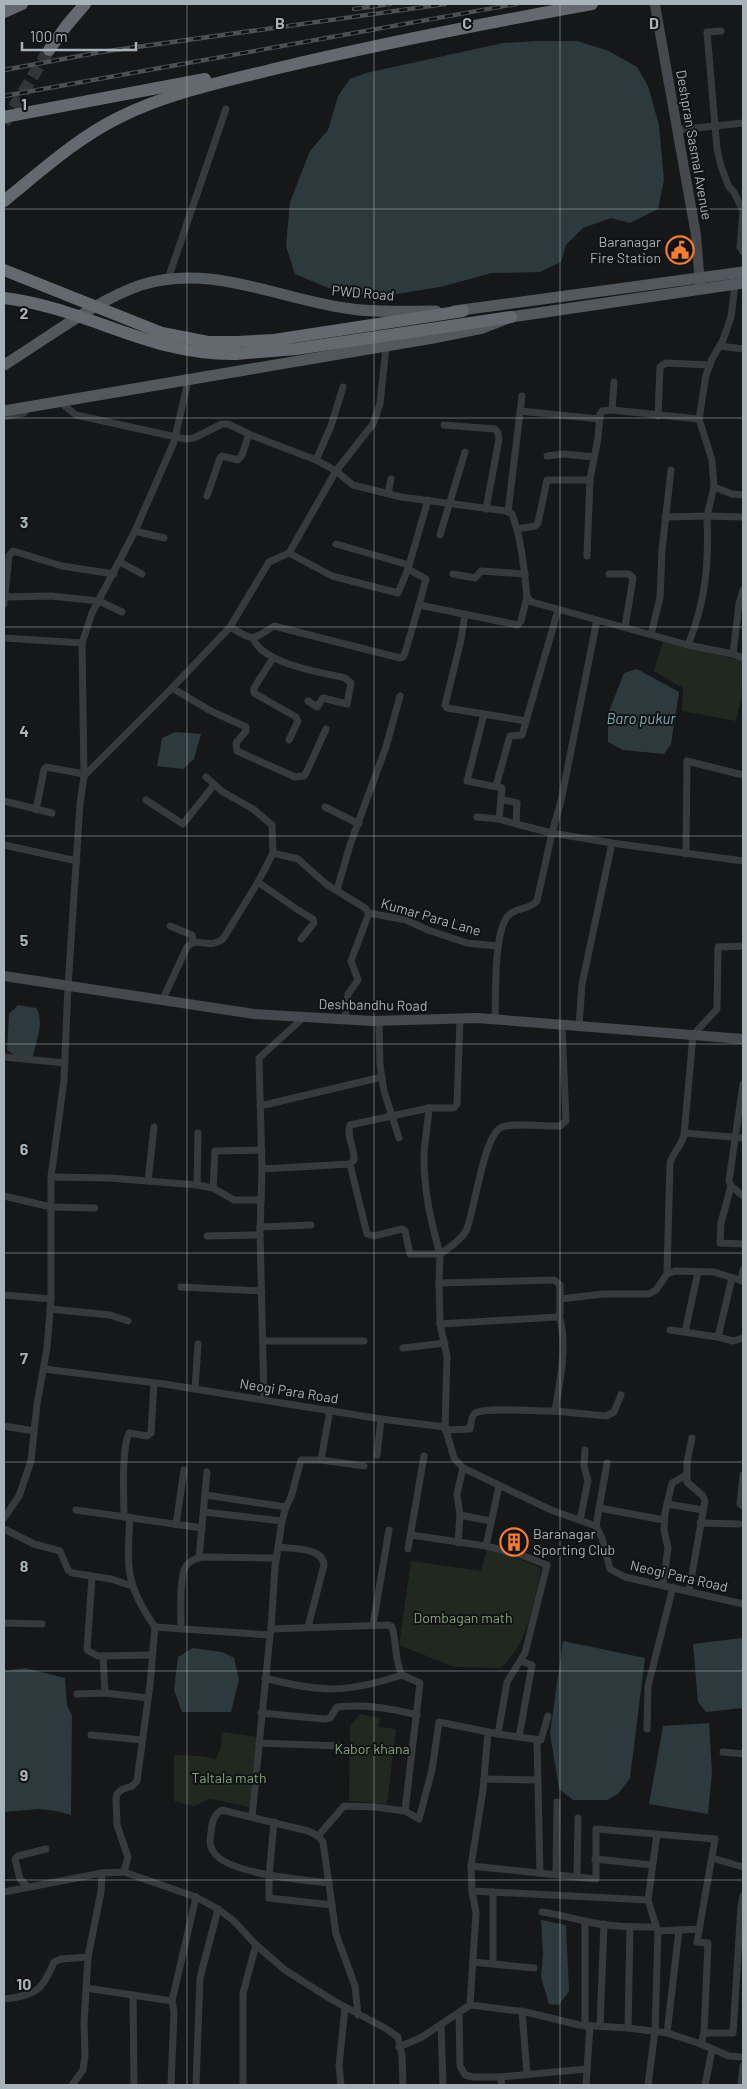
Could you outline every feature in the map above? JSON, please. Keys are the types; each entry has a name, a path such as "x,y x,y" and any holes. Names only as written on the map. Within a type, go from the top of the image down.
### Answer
{"highway":[{"path":"4,12 22,4"},
{"path":"49,50 85,4"},
{"path":"4,117 313,60 509,19 592,4"},
{"path":"4,201 74,145 138,108 192,90 313,60"},
{"path":"4,270 162,333 236,348 296,349 511,317"},
{"path":"4,298 70,312 168,348 213,355 274,340 463,311"}],"main road":[{"name":"PWD Road","path":"4,411 386,347 475,330 511,317 700,285 743,272"},
{"name":"PWD Road","path":"4,365 110,298 140,286 168,279 188,277 233,282 346,308 383,311 463,311 700,285 739,284"}],"street":[{"name":"Deshpran Sasmal Avenue","path":"655,5 696,235 700,285"},
{"path":"721,31 707,32 715,125 721,166 729,188 734,192 743,211 740,247 743,252"},
{"path":"168,279 226,109"},
{"path":"677,130 743,123"},
{"path":"688,645 698,621 704,598 707,516 714,486 712,460 699,419 706,375 731,317 739,284"},
{"path":"720,346 743,349"},
{"path":"84,775 172,688 230,627 269,562 289,553 336,471 349,452 368,432 380,404 386,347"},
{"path":"658,416 660,366 666,363 710,365"},
{"path":"4,1518 19,1496 27,1478 31,1461 44,1369 51,1299 50,1177 65,1064 68,986 80,804 84,775 82,643 92,613 136,531 175,436 188,381"},
{"path":"612,410 614,382"},
{"path":"316,460 331,426 343,387"},
{"path":"508,512 522,396"},
{"path":"60,402 76,415 185,439 194,438 222,424 228,424 248,434 316,460 336,471 353,485 388,493 512,514 523,556 527,597 521,621 518,625 419,605"},
{"path":"4,417 24,413 28,407"},
{"path":"587,556 590,480 600,412 612,410 699,419"},
{"path":"520,411 600,419"},
{"path":"444,425 495,429 498,433 498,448 486,510"},
{"path":"206,496 220,458 222,456 238,460 242,455 248,434"},
{"path":"440,536 465,452"},
{"path":"547,456 564,454 594,457"},
{"path":"651,634 660,598 662,550 671,470"},
{"path":"388,493 391,479"},
{"path":"517,528 538,524 547,480 590,480"},
{"path":"714,486 732,494 743,494"},
{"path":"289,553 332,576 394,593 400,591 409,567 428,500"},
{"path":"665,517 743,517"},
{"path":"136,531 164,538"},
{"path":"230,627 248,638 253,638 274,626 278,626 400,658 403,657 426,579 409,567 336,544"},
{"path":"4,604 9,556 13,552 62,566 114,574"},
{"path":"120,562 142,574"},
{"path":"453,574 475,578 481,571 525,574"},
{"path":"609,574 629,574 633,578 625,627"},
{"path":"734,654 739,604 743,590"},
{"path":"4,597 51,596 99,601 122,612"},
{"path":"527,597 532,602 558,610 688,645 734,654 743,658"},
{"path":"496,786 510,736 522,736 558,610"},
{"path":"465,614 461,640 445,705 447,708 526,721"},
{"path":"495,1020 498,946 506,918 510,914 529,908 537,901 561,801 598,620"},
{"path":"4,638 82,643"},
{"path":"253,638 258,647 274,658 345,678 351,682 347,704 323,698 317,707 308,701"},
{"path":"274,658 254,688 254,693 297,719 289,740"},
{"path":"172,688 211,711 246,728 246,731 236,743 237,751 295,777 304,776 306,773 326,729"},
{"path":"337,890 358,824 386,747 400,696"},
{"path":"484,714 466,779 470,783 496,786 503,789 499,818"},
{"path":"686,854 687,761 743,775"},
{"path":"36,810 46,767 84,775"},
{"path":"193,942 206,945 223,939 258,882 273,852 272,825 253,809 222,792 206,777"},
{"path":"146,800 182,824 214,785"},
{"path":"501,798 518,803 516,824"},
{"path":"4,801 52,813"},
{"path":"325,807 358,824"},
{"path":"477,817 499,818 552,833 612,843 743,861"},
{"path":"579,1026 582,984 612,843"},
{"path":"4,845 77,861"},
{"name":"Kumar Para Lane","path":"273,852 298,859 326,884 365,908 368,913 406,920 428,930 467,943 498,946"},
{"path":"258,882 314,919 314,922 301,939"},
{"path":"345,1020 348,994 358,980 351,967 351,961 368,913"},
{"path":"170,926 192,935 193,942"},
{"path":"162,1001 177,965 187,947 193,942"},
{"path":"560,1299 594,1295 649,1294 656,1290 667,1274 670,1163 672,1155 683,1140 685,1133 693,1034 717,1009 718,947 743,946"},
{"name":"Deshbandhu Road","path":"4,976 254,1014 379,1021 495,1020 743,1039"},
{"path":"264,1399 260,1235 262,1150 259,1058 304,1018"},
{"path":"262,1168 350,1164 354,1160 354,1154 349,1130 350,1125 429,1108 454,1108 457,1104 460,1019"},
{"path":"379,1021 380,1065 398,1138"},
{"path":"350,1164 368,1234 374,1236 402,1229 405,1231 410,1254 440,1254 466,1232 482,1168 496,1130 509,1126 560,1126 566,1121 562,1026"},
{"path":"4,1056 65,1064"},
{"path":"260,1106 382,1077"},
{"path":"743,1084 730,1174 731,1186 721,1223 720,1243 743,1244"},
{"path":"429,1108 424,1158 427,1202 440,1254 440,1324 445,1343 447,1371 445,1428 454,1458 462,1468 551,1510 596,1526 607,1463"},
{"path":"148,1181 154,1127"},
{"path":"197,1185 198,1133"},
{"path":"685,1133 743,1138"},
{"path":"213,1188 217,1150 262,1150"},
{"path":"50,1177 86,1177 197,1185 213,1188 234,1200 261,1200"},
{"path":"731,1186 743,1196"},
{"path":"4,1196 51,1207 95,1208"},
{"path":"260,1227 311,1225"},
{"path":"207,1236 260,1235"},
{"path":"667,1274 675,1271 714,1272 742,1281 743,1270"},
{"path":"685,1332 698,1272"},
{"path":"718,1337 732,1278"},
{"path":"439,1283 554,1280 560,1285 559,1315 563,1329 563,1350 555,1410 606,1416 614,1412 621,1395"},
{"path":"181,1287 262,1291"},
{"path":"4,1295 51,1299"},
{"path":"50,1309 110,1315 128,1321"},
{"path":"440,1324 557,1317 559,1315"},
{"path":"670,1330 733,1341 743,1338"},
{"path":"264,1341 364,1341"},
{"path":"403,1348 445,1343"},
{"path":"194,1389 198,1344"},
{"name":"Neogi Para Road","path":"44,1369 264,1399 445,1428 470,1429 472,1417 475,1413 490,1409 535,1412 555,1410"},
{"path":"124,1872 128,1857 117,1825 116,1799 121,1790 132,1786 137,1781 155,1627 141,1608 132,1586 128,1563 127,1438 129,1433 147,1436 151,1433 154,1383"},
{"path":"321,1460 330,1410"},
{"path":"377,1455 381,1419"},
{"path":"4,1426 34,1431"},
{"path":"690,1591 705,1501 703,1496 687,1482 687,1462 692,1438"},
{"path":"580,1520 588,1481 584,1466 585,1450"},
{"path":"408,1549 424,1456"},
{"path":"252,1817 276,1558 286,1507 291,1497 301,1460 321,1460 364,1466"},
{"path":"458,1543 460,1515 457,1494 462,1468"},
{"path":"176,1525 184,1470"},
{"path":"199,1558 207,1472"},
{"path":"743,1475 739,1502 743,1506"},
{"path":"662,1585 668,1548 664,1530 667,1504 672,1483 686,1476"},
{"path":"486,1546 490,1521 500,1486"},
{"path":"206,1496 286,1507"},
{"path":"667,1504 703,1510"},
{"path":"599,1508 664,1520"},
{"path":"76,1510 202,1528"},
{"path":"204,1512 282,1521"},
{"path":"460,1515 490,1521"},
{"path":"700,1523 739,1524"},
{"name":"Neogi Para Road","path":"596,1526 602,1538 610,1569 625,1577 743,1604"},
{"path":"4,1529 34,1544 55,1549 63,1556 68,1570 72,1573 111,1579 132,1586"},
{"path":"373,1625 389,1530"},
{"path":"411,1534 486,1546 519,1554 547,1565 525,1653 507,1682 498,1734"},
{"path":"278,1546 312,1552 320,1555 324,1560 308,1627"},
{"path":"181,1629 184,1568 188,1563 199,1558 276,1558"},
{"path":"92,1576 87,1650 98,1656 152,1654"},
{"path":"646,1729 648,1686 673,1587"},
{"path":"4,1623 42,1624"},
{"path":"155,1627 270,1632 308,1627 373,1625 392,1627 395,1652 402,1675"},
{"path":"103,1656 105,1693"},
{"path":"519,1737 532,1665 521,1661"},
{"path":"265,1678 311,1688 345,1689 374,1684 402,1675 420,1683 405,1811"},
{"path":"77,1694 105,1693 148,1698"},
{"path":"262,1713 324,1719 330,1718 337,1707 361,1705 417,1715"},
{"path":"318,1836 344,1806 376,1807 405,1811 419,1818 432,1770 440,1722 537,1740 542,1738 548,1716"},
{"path":"470,2005 476,1913 472,1891 471,1866 484,1779 488,1732"},
{"path":"91,1735 142,1740"},
{"path":"537,1740 540,1873"},
{"path":"259,1742 341,1746"},
{"path":"723,1752 743,1754"},
{"path":"484,1779 538,1780"},
{"path":"556,1875 557,1802"},
{"path":"329,1883 269,1876 244,1870 216,1856 210,1843 212,1821 216,1813 222,1810 308,1831 318,1836 323,1842 329,1883 336,1934 355,1986 358,2015"},
{"path":"577,1877 578,1818"},
{"path":"274,1822 269,1898 332,1905"},
{"path":"471,1866 596,1879 596,1828 715,1839 697,1942 708,1943 704,2033 701,2044"},
{"path":"648,2085 655,2031 657,1929 648,1900 657,1834"},
{"path":"28,1887 20,1879 15,1859 18,1856 46,1849"},
{"path":"712,1858 743,1867"},
{"path":"595,1859 652,1865"},
{"path":"4,1892 102,1873 124,1872 196,1897 218,1909 234,1921 256,1945 285,1970 345,2008 385,2028 398,2037 402,2056 403,2085"},
{"path":"72,2085 83,2070 85,2056 88,1957 101,1892 102,1873"},
{"path":"472,1891 648,1900"},
{"path":"492,1964 493,1892"},
{"path":"704,2033 733,2032 743,1896"},
{"path":"171,2085 174,2012 172,2000 196,1897"},
{"path":"196,2085 200,1978 218,1909"},
{"path":"542,1912 568,1915 585,1921 630,1927 679,1930 699,1929"},
{"path":"585,1921 588,2026 586,2085"},
{"path":"600,2026 604,1924"},
{"path":"628,2028 630,1927"},
{"path":"667,2033 679,1930"},
{"path":"243,2085 243,1993 256,1945"},
{"path":"4,1999 34,1994 40,1989 54,1962 60,1959 88,1957"},
{"path":"473,1962 534,1968"},
{"path":"86,1988 172,2000"},
{"path":"133,1995 134,2085"},
{"path":"399,2047 422,2037 470,2005 522,2011 562,2022 588,2026 628,2028 667,2033 701,2044 729,2056 743,2057"},
{"path":"341,2085 339,2066 345,2008"},
{"path":"522,2011 527,2074"},
{"path":"459,2013 460,2066 465,2075 500,2077 587,2069"},
{"path":"441,2025 443,2085"},
{"path":"705,2085 712,2050"},
{"path":"741,2085 743,2066"},
{"path":"500,2077 502,2085"}],"green space":[{"path":"663,641 743,661 743,689 736,721 682,711 683,688 654,671"},
{"name":"Dombagan math","path":"488,1546 541,1568 529,1621 511,1657 501,1668 454,1667 399,1645 411,1561 481,1571"},
{"name":"Kabor khana","path":"360,1714 380,1718 378,1727 396,1729 387,1804 349,1801 350,1726"},
{"name":"Taltala math","path":"222,1732 257,1737 250,1807 210,1799 194,1806 174,1801 174,1755 216,1759 221,1747"}],"water":[{"path":"577,41 609,51 637,67 648,86 659,125 664,180 658,209 630,223 611,218 583,228 566,245 561,262 540,272 492,273 440,287 397,294 343,294 295,274 286,246 290,202 310,151 328,130 338,96 350,79 366,73 503,43"},
{"name":"Baro pukur","path":"637,669 679,692 671,744 664,754 623,750 608,742 608,714 624,673"},
{"path":"175,732 201,734 194,759 183,769 157,766 162,738"},
{"path":"18,1005 36,1008 39,1013 40,1025 33,1056 16,1056 7,1050 9,1014"},
{"path":"742,1638 743,1708 706,1712 698,1702 693,1644"},
{"path":"563,1641 645,1658 630,1778 618,1794 607,1800 573,1800 559,1789 550,1733"},
{"path":"193,1648 222,1652 234,1658 239,1679 231,1712 182,1712 174,1690 178,1657"},
{"path":"25,1668 65,1678 67,1706 72,1715 71,1815 39,1809 4,1812 4,1671"},
{"path":"709,1723 712,1772 708,1814 649,1804 663,1726"},
{"path":"541,1920 566,1925 569,1991 559,2005 549,2004 541,1977 543,1953"}],"tunnel":[{"path":"4,123 49,50"}],"railway":[{"path":"354,9 390,4"},
{"path":"4,70 101,52 445,4"},
{"path":"4,96 516,4"}],"place":[{"name":"Baranagar Fire Station","path":"680,250"},
{"name":"Baranagar Sporting Club","path":"514,1542"}]}
